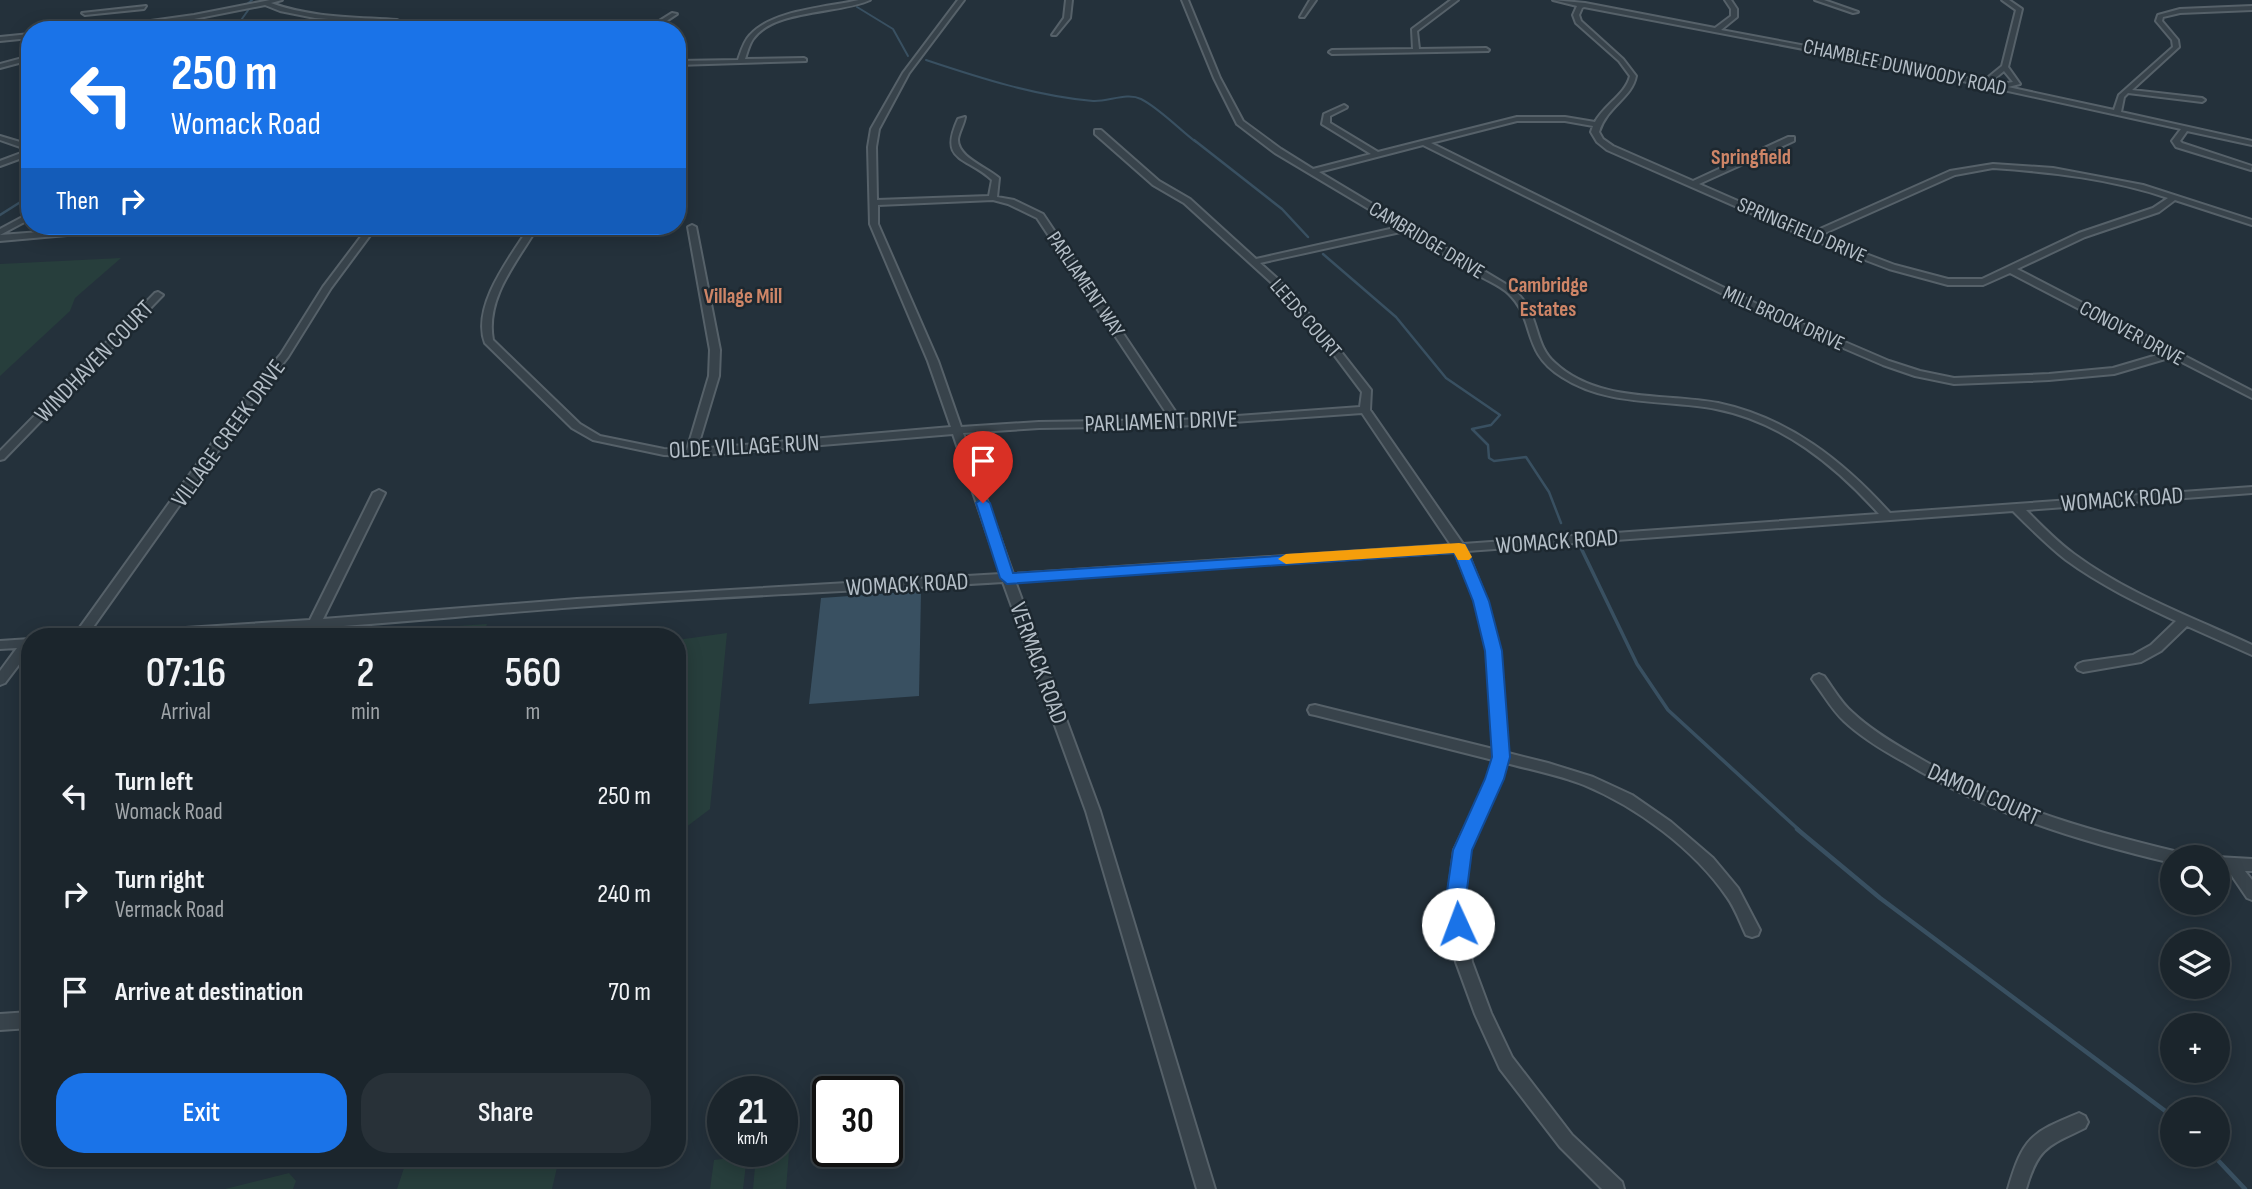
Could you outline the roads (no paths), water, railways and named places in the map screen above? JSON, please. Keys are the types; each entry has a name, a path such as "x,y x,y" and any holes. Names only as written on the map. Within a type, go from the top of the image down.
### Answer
{"street":[{"path":"136,21 150,0"},
{"path":"158,21 279,0"},
{"path":"741,61 751,38 760,29 804,13 867,0"},
{"name":"VERMACK ROAD","path":"961,0 906,73 880,116 872,145 874,224 933,361 1007,578 1093,811 1206,1189"},
{"path":"1054,34 1067,18 1069,0"},
{"name":"CAMBRIDGE DRIVE","path":"1185,0 1221,88 1240,121 1278,150 1511,291 1527,312 1539,354 1566,376 1602,391 1646,400 1718,407 1773,425 1820,452 1886,516"},
{"path":"1302,16 1313,0"},
{"path":"1416,51 1414,30 1455,0"},
{"name":"CHAMBLEE DUNWOODY ROAD","path":"1556,0 1718,29 2000,86 2252,142"},
{"path":"1718,29 1734,17 1734,9 1728,0"},
{"path":"1818,0 1855,12"},
{"path":"2005,0 2019,9 2005,67 1988,80 2000,86 2017,85 2005,67"},
{"path":"267,3 296,13 336,20 366,21"},
{"path":"1314,171 1517,118 1565,118 1597,124 1611,102 1631,86 1633,76 1621,61 1578,22 1576,15 1579,7 1585,5"},
{"path":"85,13 144,7"},
{"path":"2118,112 2119,99 2127,90 2176,47 2175,40 2159,21 2160,16 2180,11 2252,8"},
{"path":"663,21 674,14"},
{"path":"0,39 21,37"},
{"path":"1332,52 1486,50"},
{"path":"0,66 21,60"},
{"path":"686,63 804,60"},
{"path":"2127,90 2155,96 2202,100"},
{"path":"1344,107 1326,114 1326,124 1377,154"},
{"path":"962,119 953,135 956,150 969,163 992,174 996,180 993,198"},
{"name":"SPRINGFIELD DRIVE","path":"1597,124 1595,132 1610,148 1811,236 1892,268 1948,282 1983,282 2082,235 2156,210 2175,197"},
{"path":"2186,127 2176,142 2179,145 2251,168"},
{"name":"LEEDS COURT","path":"1098,132 1156,183 1187,201 1276,282 1332,346 1367,392 1364,410 1459,548"},
{"path":"0,138 21,146"},
{"path":"1693,184 1791,139"},
{"name":"MILL BROOK DRIVE","path":"1422,142 1758,308 1918,374 1954,381 2049,377 2114,371 2172,354"},
{"path":"0,164 21,154"},
{"path":"1811,236 1953,173 1971,167 1993,166 2053,170 2101,178 2175,197 2252,223"},
{"name":"PARLIAMENT WAY","path":"875,203 993,198 1026,208 1044,221 1178,423"},
{"path":"0,236 21,221"},
{"path":"691,453 714,376 715,350 692,227"},
{"path":"1254,262 1406,228"},
{"path":"0,236 21,235"},
{"name":"VILLAGE CREEK DRIVE","path":"85,628 248,401 285,355 327,288 366,235"},
{"name":"OLDE VILLAGE RUN","path":"529,235 491,303 484,329 488,341 558,411 597,438 631,448 691,453 958,430"},
{"name":"CONOVER DRIVE","path":"2011,270 2252,395"},
{"name":"WINDHAVEN COURT","path":"0,457 158,295"},
{"name":"PARLIAMENT DRIVE","path":"958,430 1039,425 1178,423 1364,410"},
{"name":"WOMACK ROAD","path":"306,628 331,623 591,603 1459,548 2252,489"},
{"path":"306,628 379,492"},
{"path":"2016,507 2052,543 2081,565 2141,598 2252,650"},
{"path":"1459,548 1481,601 1493,651 1501,757 1495,779 1462,850 1455,905 1464,962 1483,1014 1506,1063 1566,1140 1615,1189"},
{"path":"2083,667 2136,659 2156,648 2186,619"},
{"path":"326,628 331,623"},
{"path":"0,645 21,644"},
{"path":"0,680 21,653"},
{"name":"DAMON COURT","path":"1819,679 1847,716 1920,766 1966,790 2036,819 2110,842 2160,854"},
{"path":"1315,710 1588,781 1627,799 1666,825 1708,862 1733,894 1752,930"},
{"path":"2230,864 2252,865"},
{"path":"2230,869 2252,893"},
{"path":"0,1022 21,1021"},
{"path":"2017,1189 2026,1157 2036,1142 2079,1122"}],"water":[{"path":"921,591 919,696 809,704 821,598"}],"waterway":[{"path":"246,5 252,0"},
{"path":"857,7 893,29 908,56"},
{"path":"240,21 249,9"},
{"path":"926,60 1029,91 1072,99 1093,101 1136,97 1155,108 1196,142"},
{"path":"1194,140 1282,209 1308,237"},
{"path":"0,215 21,202"},
{"path":"1323,254 1396,317 1446,378 1500,415 1491,425 1472,429 1488,445 1489,458 1494,461 1526,457 1549,492 1561,523"},
{"path":"1581,548 1637,664 1668,710 1799,830"},
{"path":"1797,829 1880,898 2160,1107"},
{"path":"2224,1167 2245,1189"}],"district":[{"name":"Springfield","path":"1751,157"},
{"name":"Village Mill","path":"743,296"},
{"name":"Cambridge Estates","path":"1548,297"}]}
